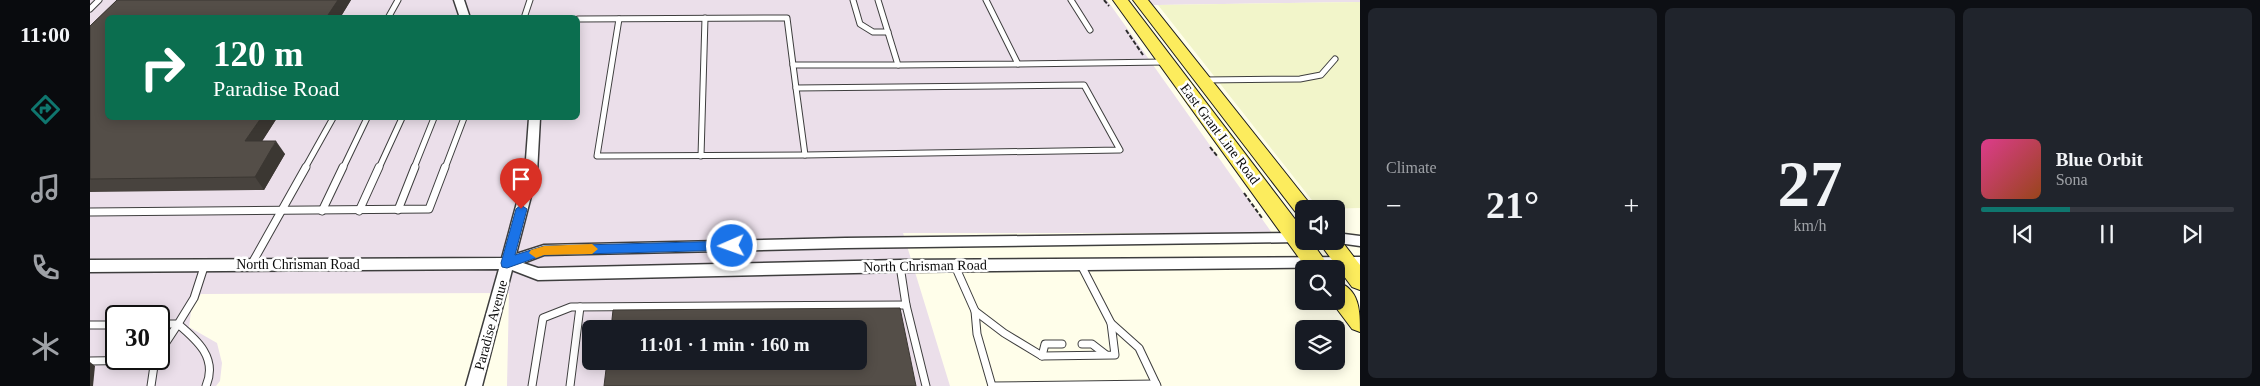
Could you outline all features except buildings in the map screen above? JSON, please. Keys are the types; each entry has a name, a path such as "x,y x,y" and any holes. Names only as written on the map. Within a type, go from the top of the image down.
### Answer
{"main road":[{"name":"East Grant Line Road","path":"1120,0 1295,231"},
{"name":"East Grant Line Road","path":"1140,0 1297,200"},
{"path":"1339,250 1353,262 1360,281"},
{"path":"1345,302 1360,322"}],"street":[{"path":"459,0 464,15"},
{"name":"Paradise Avenue","path":"474,386 531,173 534,120"},
{"name":"North Chrisman Road","path":"90,266 507,263 544,250 845,243 1295,238"},
{"path":"1345,239 1360,241"},
{"name":"North Chrisman Road","path":"507,263 538,274 900,266 1295,266"}],"lane":[{"path":"90,9 99,0"},
{"path":"390,15 398,0"},
{"path":"525,15 530,0"},
{"path":"853,0 860,24 874,32 888,32"},
{"path":"878,0 898,65"},
{"path":"986,0 1018,64"},
{"path":"1071,0 1090,30"},
{"path":"619,18 597,156 1120,150 1084,85 796,88"},
{"path":"701,156 705,18"},
{"path":"580,19 787,18 805,155"},
{"path":"1203,80 1300,79 1321,75 1335,59"},
{"path":"793,65 1166,62"},
{"path":"251,264 332,120"},
{"path":"322,211 365,120"},
{"path":"359,211 401,120"},
{"path":"398,210 433,120"},
{"path":"90,212 251,209 279,212 429,209 463,120"},
{"path":"170,336 194,298 206,264"},
{"path":"976,310 1004,333 1042,356 1114,355 1111,323 1082,265"},
{"path":"900,266 906,305 926,386"},
{"path":"955,266 976,310 977,334 992,386 1157,385 1139,348 1111,323"},
{"path":"532,386 543,318 571,307 906,305"},
{"path":"570,386 580,307"},
{"path":"170,324 178,324 204,346 210,357 209,380 206,386"},
{"path":"90,325 105,325"},
{"path":"1042,356 1044,344 1062,344"},
{"path":"1082,344 1092,344 1105,354"},
{"path":"90,361 105,361"},
{"path":"151,386 153,370"}],"shaded area":[{"path":"90,0 1107,0 1272,233 903,233 950,386 507,386 509,293 201,294 191,311 189,327 217,343 222,363 220,381 216,386 90,386"},
{"path":"1147,0 1360,0 1360,2 1150,5"}],"green space":[{"path":"1360,2 1360,208 1345,208 1345,200 1312,200 1158,5"}],"slow traffic":[{"path":"536,253 544,250 592,249"}],"route":[{"path":"521,209 507,263 544,250 732,246"}]}
